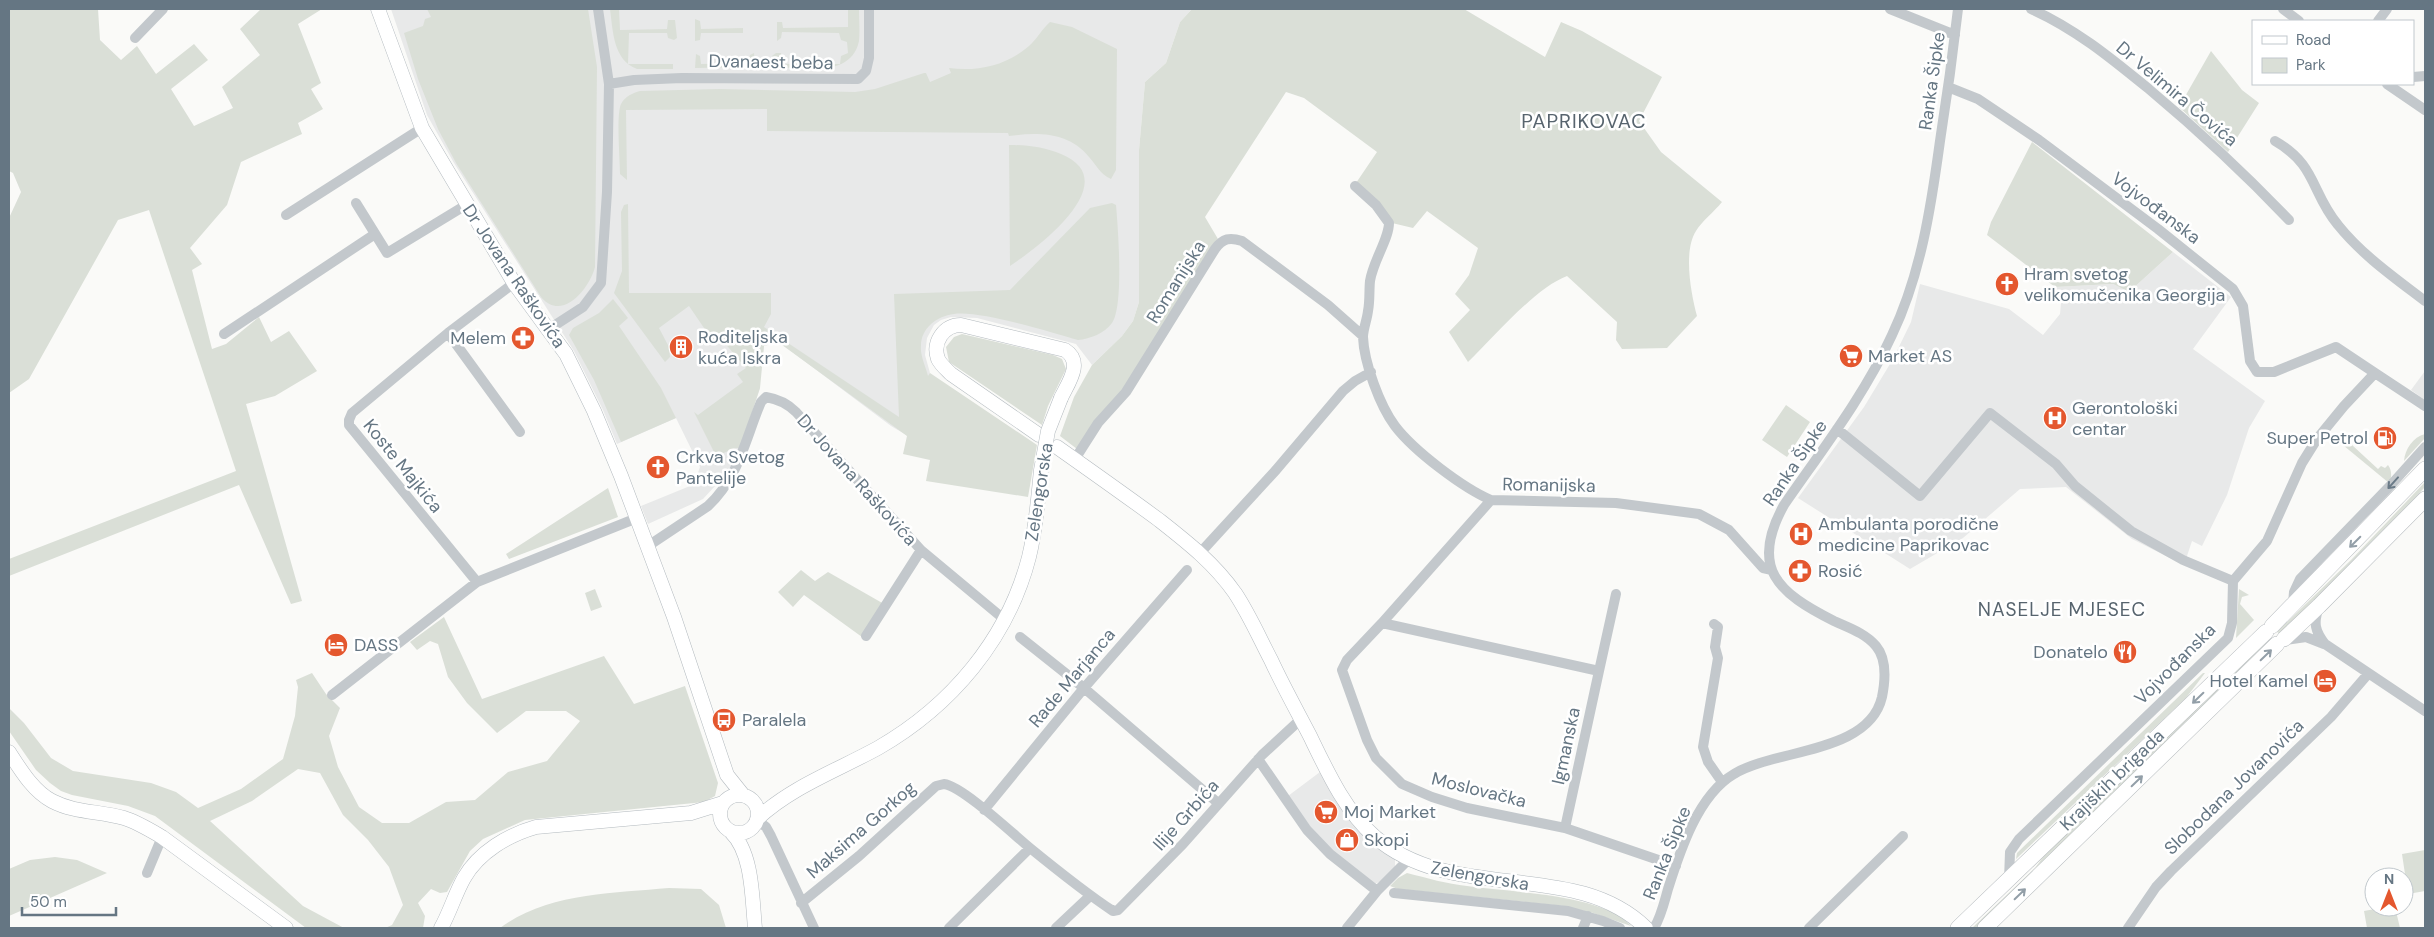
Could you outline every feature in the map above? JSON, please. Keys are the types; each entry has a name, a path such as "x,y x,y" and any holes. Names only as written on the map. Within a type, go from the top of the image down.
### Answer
{"main road":[{"name":"Krajiških brigada","path":"1958,928 2269,629 2425,469"},
{"name":"Krajiških brigada","path":"1985,928 2319,606 2425,499"}],"street":[{"path":"135,38 163,9"},
{"name":"Dr Jovana Raškovića","path":"378,9 422,128 514,283 566,354 594,411 648,546 728,774 743,795"},
{"path":"549,329 583,307 601,284 606,210 609,84 598,9"},
{"name":"Dvanaest beba","path":"609,84 634,80 682,78 858,79 866,71 869,58 869,9"},
{"path":"1890,9 1956,35"},
{"name":"Ranka Šipke","path":"1654,928 1676,866 1698,814 1722,782 1757,762 1803,752 1841,739 1866,723 1876,711 1882,697 1884,670 1877,647 1865,636 1793,598 1779,582 1772,570 1769,542 1776,520 1872,375 1892,335 1910,289 1926,232 1956,35 1958,9"},
{"name":"Dr Velimira Čovića","path":"2031,9 2082,36 2122,67 2221,152 2289,220"},
{"path":"2283,9 2298,20"},
{"path":"2379,20 2387,9"},
{"path":"2388,85 2425,110"},
{"name":"Vojvođanska","path":"1948,87 1978,99 2039,140 2233,288 2243,306 2250,360 2257,372 2274,372 2336,347 2425,406"},
{"path":"286,215 422,128"},
{"path":"2275,141 2299,157 2339,226 2372,259 2425,301"},
{"name":"Romanijska","path":"1355,186 1380,209 1389,223 1387,235 1372,272 1368,312 1363,336 1371,372 1387,412 1397,429 1459,482 1477,494 1491,500 1515,502 1616,502 1699,514 1729,530 1763,568 1772,570"},
{"path":"356,204 387,253 466,205"},
{"path":"224,334 375,234"},
{"name":"Romanijska","path":"1075,459 1098,423 1126,392 1215,249 1224,239 1234,238 1242,241 1328,306 1363,336"},
{"name":"Koste Majkića","path":"477,582 349,422 352,413 448,333 514,283"},
{"name":"Zelengorska","path":"755,822 772,805 878,748 920,721 969,672 992,644 1005,620 1029,557 1048,431 1060,398 1070,379 1075,362 1074,358 1065,350 961,324 948,328 938,340 936,352 941,365 951,374 1040,435"},
{"path":"448,333 520,432"},
{"path":"1200,553 1269,478 1343,391 1355,381 1371,372"},
{"path":"1837,429 1920,496 1990,413 2056,464 2075,486 2130,531 2192,564 2234,581 2267,541 2302,463 2317,440 2344,406 2375,373"},
{"name":"Dr Jovana Raškovića","path":"648,546 716,499 735,473 758,409 766,397 774,398 790,406 921,550 1005,620"},
{"path":"2293,604 2294,592 2300,579 2390,486 2425,446"},
{"name":"Zelengorska","path":"1057,447 1200,553 1224,578 1251,619 1337,789 1357,818 1375,837 1408,860 1452,874 1591,895 1619,907 1646,928"},
{"path":"1491,500 1382,623 1599,671"},
{"path":"332,695 477,582 637,518"},
{"path":"866,636 921,550"},
{"name":"Rade Marjanca","path":"984,810 1084,688 1186,570"},
{"name":"Vojvođanska","path":"2008,880 2010,852 2019,839 2228,638 2232,623 2234,581"},
{"name":"Igmanska","path":"1566,828 1616,594"},
{"path":"2319,606 2315,625 2316,631 2325,644"},
{"name":"Moslovačka","path":"1382,623 1347,660 1342,670 1367,740 1376,758 1402,784 1432,797 1468,808 1566,828 1676,866"},
{"path":"1714,624 1718,627 1715,647 1718,658 1703,747 1708,762 1722,782"},
{"path":"1020,637 1084,688 1218,803"},
{"path":"2282,641 2306,637 2325,644 2425,711"},
{"name":"Slobodana Jovanovića","path":"2128,928 2156,887 2170,872 2331,717 2368,674"},
{"name":"Ilije Grbića","path":"944,784 957,789 1090,896 1112,911 1118,910 1183,844 1258,759 1301,719"},
{"path":"9,752 27,778 52,801 78,810 124,818 141,825 162,837 286,928"},
{"path":"1258,759 1308,830 1330,854 1377,891"},
{"name":"Dr Jovana Raškovića","path":"725,801 728,774"},
{"name":"Maksima Gorkog","path":"802,903 859,856 936,786 944,784"},
{"path":"441,928 464,878 478,860 508,838 536,827 691,813 737,795 743,795 755,804 772,805"},
{"path":"725,801 720,819 726,829 738,838 745,852"},
{"path":"755,804 755,822 748,836 745,852 755,928"},
{"path":"691,813 720,819"},
{"path":"731,832 740,834 755,822"},
{"name":"Maksima Gorkog","path":"755,822 769,831 814,928"},
{"path":"1809,928 1903,836"},
{"path":"147,873 162,837"},
{"path":"949,928 1030,848"},
{"path":"1348,928 1377,891 1408,860"},
{"path":"1394,893 1541,907 1588,916 1620,928"},
{"path":"1056,928 1090,896"},
{"path":"1582,928 1588,916"}],"shaded area":[{"path":"391,9 1192,9 1180,22 1166,63 1145,82 1139,150 1139,302 1133,321 1122,336 1092,365 1076,344 977,318 951,317 941,320 934,325 927,338 925,355 930,373 908,436 891,426 779,342 764,346 760,372 760,388 740,448 728,472 703,499 648,524 641,506 690,486 696,479 700,467 676,418 617,444 603,410 574,351 454,163 427,115"},
{"name":"Gerontološki centar","path":"2173,252 2231,297 2193,349 2265,401 2249,428 2227,495 2202,546 2192,541 2184,565 2132,539 2066,487 2020,489 1963,538 1910,569 1798,498 1864,407 1893,359 1911,322 1920,284 2009,309 2043,335 2060,314 2061,303 2055,287 2113,284 2129,292"},
{"path":"2425,371 2425,400 2411,390"},
{"path":"1320,772 1346,815 1361,832 1395,859 1395,868 1381,881 1375,884 1332,851 1310,826 1288,796"}],"green space":[{"path":"9,9 98,9 100,40 121,60 137,46 156,74 194,44 208,60 171,89 194,126 233,108 222,87 260,55 240,29 261,9 322,9 298,24 321,83 311,89 323,109 298,123 302,134 241,162 227,205 190,248 202,264 192,270 212,349 226,344 259,317 271,342 289,331 317,371 275,396 246,404 302,601 291,604 239,485 9,576 9,559 236,471 149,210 118,220 29,379 9,393 9,218 21,192 13,173 9,171"},
{"path":"427,9 588,9 597,67 595,267 588,284 582,292 566,304 558,306 549,304 541,297 456,163 438,129 418,79 404,33 423,26 425,19 431,17"},
{"path":"610,9 619,9 620,30 667,29 668,20 675,20 677,38 674,40 668,38 667,33 629,33 628,64 623,59 616,44"},
{"path":"848,9 859,9 859,41 854,53 847,61 837,66 813,69 777,67 773,65 772,56 776,53 781,53 782,64 840,64 841,56 848,53 847,42 841,40 839,33 782,32 781,38 777,41 777,22 782,22 783,28 848,27"},
{"path":"1192,9 1464,9 1545,57 1561,22 1582,31 1662,77 1639,121 1661,152 1722,202 1701,224 1692,239 1689,273 1697,316 1667,348 1622,349 1616,340 1617,322 1567,276 1555,282 1528,302 1468,362 1449,332 1470,310 1455,294 1469,275 1478,248 1427,211 1413,228 1392,223 1356,183 1377,152 1304,98 1286,92 1205,217 1218,239 1128,384 1077,449 1060,436 1074,397 1092,365 1122,336 1133,321 1139,302 1139,150 1145,82 1166,63 1180,22"},
{"path":"695,19 700,21 701,29 743,28 743,33 701,33 700,40 695,41"},
{"path":"1050,22 1072,27 1117,49 1116,170 1111,179 1101,172 1081,149 1063,138 1042,134 1009,136 1008,133 767,131 767,109 626,110 627,180 620,174 618,127 621,104 629,95 640,91 719,89 855,92 875,89 924,73 926,73 930,82 951,73 949,68 981,68 992,66 1011,58 1029,46"},
{"path":"2211,51 2242,90 2259,103 2228,152 2179,107"},
{"path":"754,53 755,67 695,68 696,54 700,56 701,64 748,63 750,55"},
{"path":"628,64 673,64 673,69 637,69"},
{"path":"2032,142 2173,252 2129,292 2113,284 2055,287 1987,235 1991,222"},
{"path":"1009,145 1035,147 1061,154 1079,166 1085,180 1081,197 1070,213 1039,245 1010,266"},
{"path":"1112,203 1116,205 1119,248 1118,301 1112,323 1101,333 1078,340 997,318 954,314 942,317 931,324 927,328 922,340 921,354 928,376 930,373 1037,445 1028,497 926,481 930,460 903,454 907,436 778,342 764,346 760,388 740,448 716,456 694,412 698,415 743,382 737,374 746,368 723,341 715,344 689,306 659,328 669,347 670,357 665,362 614,293 622,271 621,212 624,205 628,204 629,293 771,293 771,314 764,327 899,417 894,294 1010,290 1090,208"},
{"path":"613,299 628,318 619,326 661,388 676,418 621,442 594,380 569,335 573,328 599,313"},
{"path":"962,334 1053,355 1062,359 1066,369 1048,406 1042,425 949,362 946,347 954,337"},
{"path":"1786,405 1810,422 1787,457 1762,440"},
{"path":"2339,433 2378,469 2381,466 2385,468 2388,465 2391,474 2389,483 2332,436 2339,437"},
{"path":"2425,434 2425,438 2404,461 2410,444"},
{"path":"2425,482 2425,487 2413,500 2280,634 2277,632 2352,559"},
{"path":"608,488 618,517 509,559 506,554"},
{"path":"801,570 815,581 828,572 884,604 862,637 804,595 793,607 778,592"},
{"path":"595,589 602,607 591,611 585,593"},
{"path":"2239,589 2249,595 2242,597 2240,604 2254,620 2236,638"},
{"path":"444,617 482,699 604,656 634,704 685,686 718,783 715,796 704,802 525,820 483,839 470,851 447,892 440,893 431,889 418,903 425,916 423,928 385,928 392,925 403,905 389,867 368,840 343,815 320,773 298,769 252,801 210,821 303,906 344,928 306,928 155,816 128,806 72,795 61,791 36,770 9,731 9,708 24,723 51,758 73,771 151,783 176,792 198,808 241,789 283,759 295,716 298,687 296,680 312,673 326,694 340,708 329,736 338,767 359,807 382,823 409,823 446,802 475,800 508,772 547,761 580,721 566,711 526,711 497,733 467,703 448,677 438,644 430,641 417,650 410,642"},
{"path":"2271,637 2273,640 1977,928 1972,928 2035,868 2052,845"},
{"path":"2205,673 2186,698 2016,859 2017,853"},
{"path":"2425,850 2425,891 2414,893 2414,867 2404,867 2402,854"},
{"path":"55,857 77,860 107,873 9,916 9,869 30,860"},
{"path":"1407,873 1460,885 1554,896 1578,901 1600,907 1618,915 1631,926 1593,913 1564,906 1398,889 1390,886"},
{"path":"669,888 701,889 719,905 726,928 500,928 518,916 559,901 603,894"},
{"path":"2365,917 2397,917 2400,928 2367,928"}],"place":[{"name":"Hram svetog velikomučenika Georgija","path":"2007,284"},
{"name":"Melem","path":"523,338"},
{"name":"Roditeljska kuća Iskra","path":"681,347"},
{"name":"Market AS","path":"1851,356"},
{"name":"Gerontološki centar","path":"2055,418"},
{"name":"Super Petrol","path":"2385,438"},
{"name":"Crkva Svetog Pantelije","path":"658,467"},
{"name":"Ambulanta porodične medicine Paprikovac","path":"1801,534"},
{"name":"Rosić","path":"1800,571"},
{"name":"DASS","path":"336,645"},
{"name":"Donatelo","path":"2125,652"},
{"name":"Hotel Kamel","path":"2325,681"},
{"name":"Paralela","path":"724,720"},
{"name":"Moj Market","path":"1326,812"},
{"name":"Skopi","path":"1347,840"}],"district":[{"name":"PAPRIKOVAC","path":"1584,121"},
{"name":"NASELJE MJESEC","path":"2062,609"}]}
